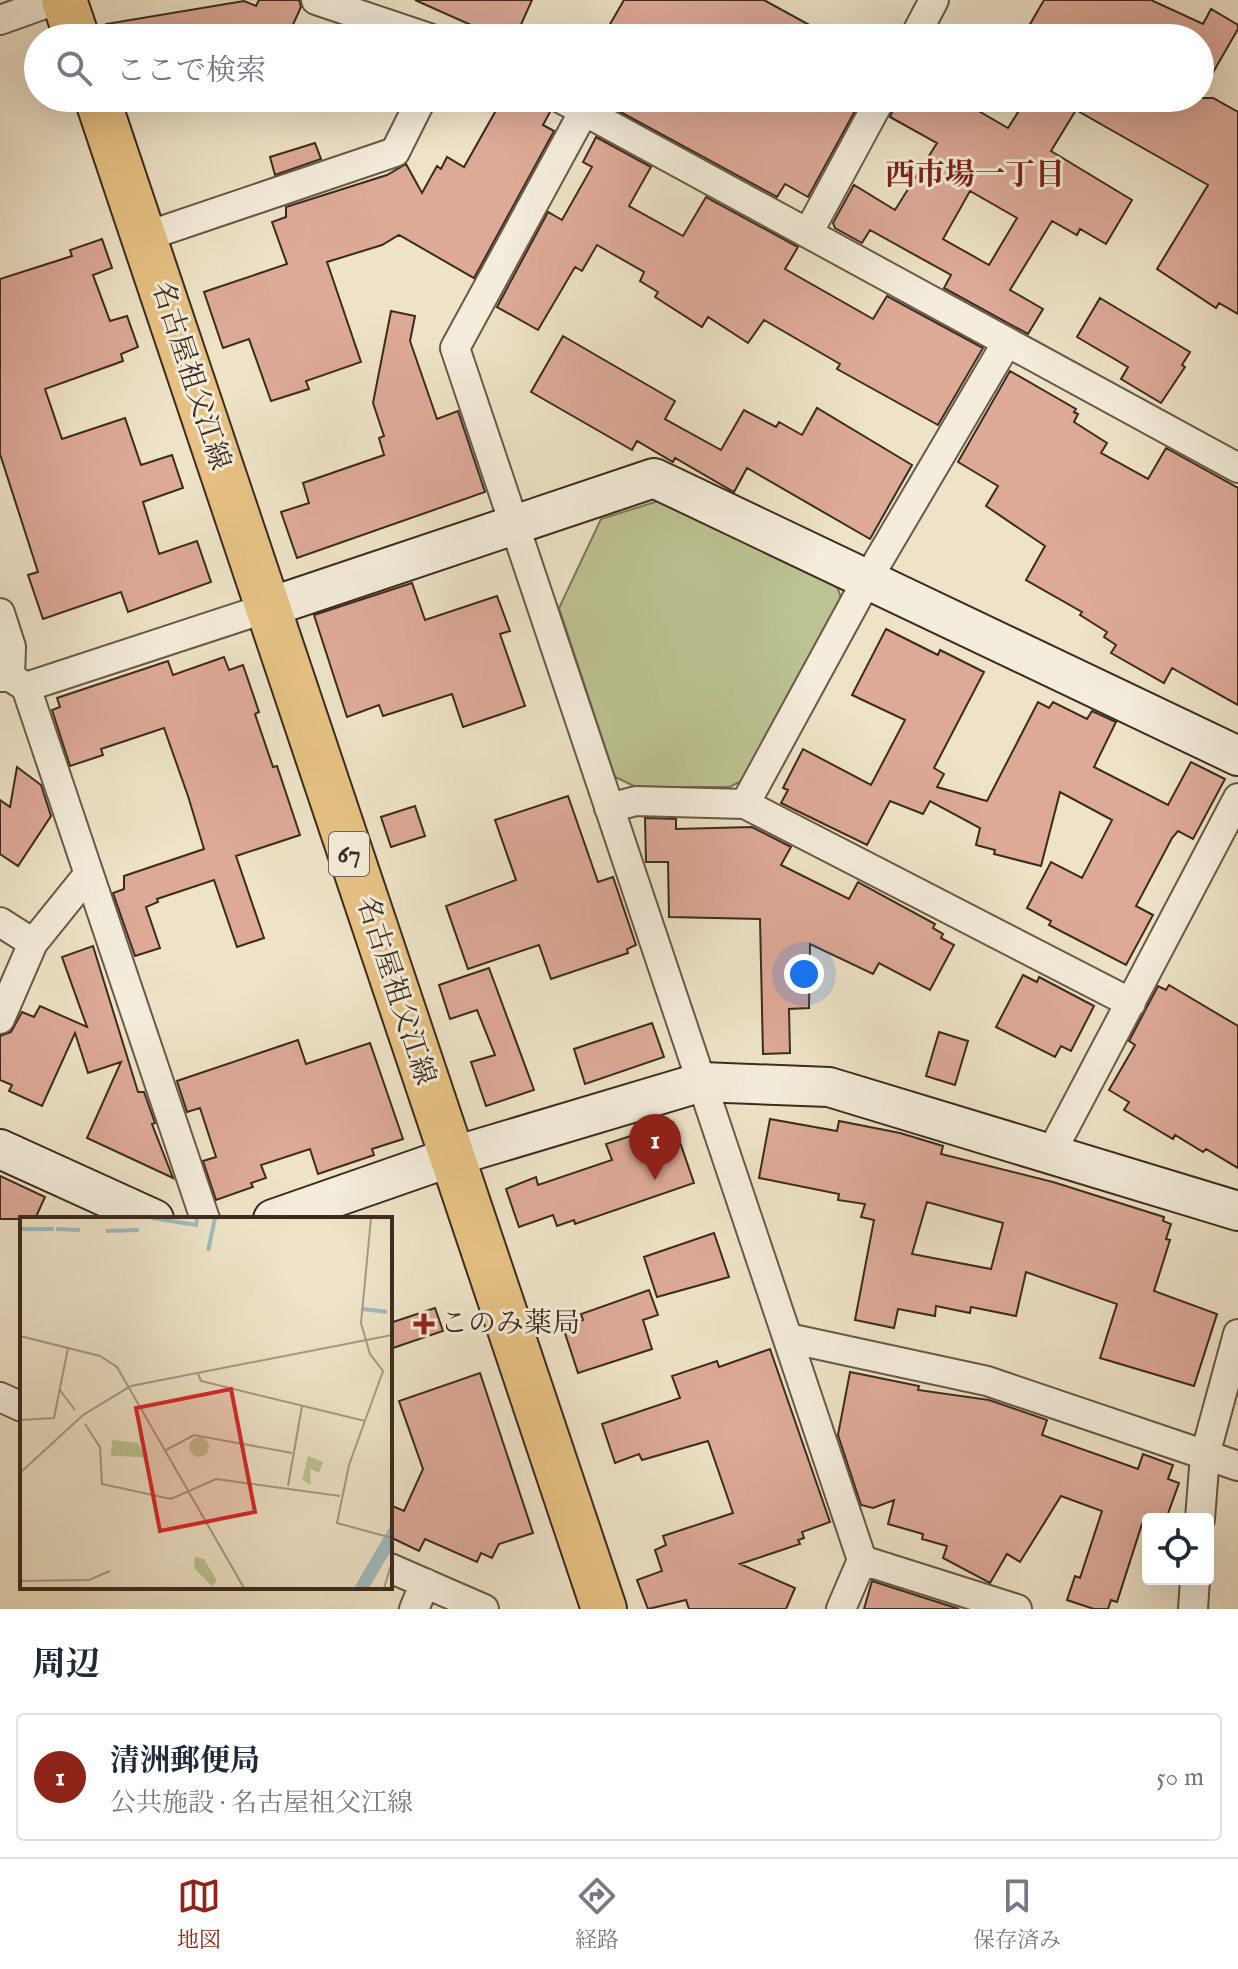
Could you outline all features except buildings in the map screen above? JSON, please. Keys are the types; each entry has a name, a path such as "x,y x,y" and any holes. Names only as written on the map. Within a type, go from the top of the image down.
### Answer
{"main road":[{"path":"64,0 72,24"},
{"name":"名古屋祖父江線","path":"102,112 604,1609"}],"street":[{"path":"0,20 56,0"},
{"path":"316,0 387,24"},
{"path":"921,24 934,0"},
{"path":"144,237 395,152 415,112"},
{"path":"568,112 455,348 862,1560 841,1609"},
{"path":"587,112 1238,468"},
{"path":"808,233 873,112"},
{"path":"745,804 867,580 1007,342"},
{"path":"12,680 267,608 654,478 1238,756"},
{"path":"0,613 11,647 12,680 87,876 204,1217"},
{"path":"1051,1153 1238,798"},
{"path":"609,808 636,801 745,804 1131,1003"},
{"path":"0,1019 33,943 87,876"},
{"path":"0,922 33,943"},
{"path":"279,1217 451,1157 702,1082 829,1087 1238,1211"},
{"path":"0,1149 150,1217"},
{"path":"1200,1513 1205,1455 1238,1334"},
{"path":"788,1338 987,1381 1238,1466"},
{"path":"0,1397 20,1406"},
{"path":"862,1560 1017,1609"},
{"path":"392,1570 420,1596 484,1609"},
{"path":"1193,1609 1195,1585"}],"green space":[{"path":"658,501 837,586 841,598 743,780 730,787 636,787 615,777 559,608 601,519"}],"place":[{"name":"清洲郵便局","path":"655,1180"},
{"name":"このみ薬局","path":"424,1324"}],"district":[{"name":"西市場一丁目","path":"975,176"}]}
